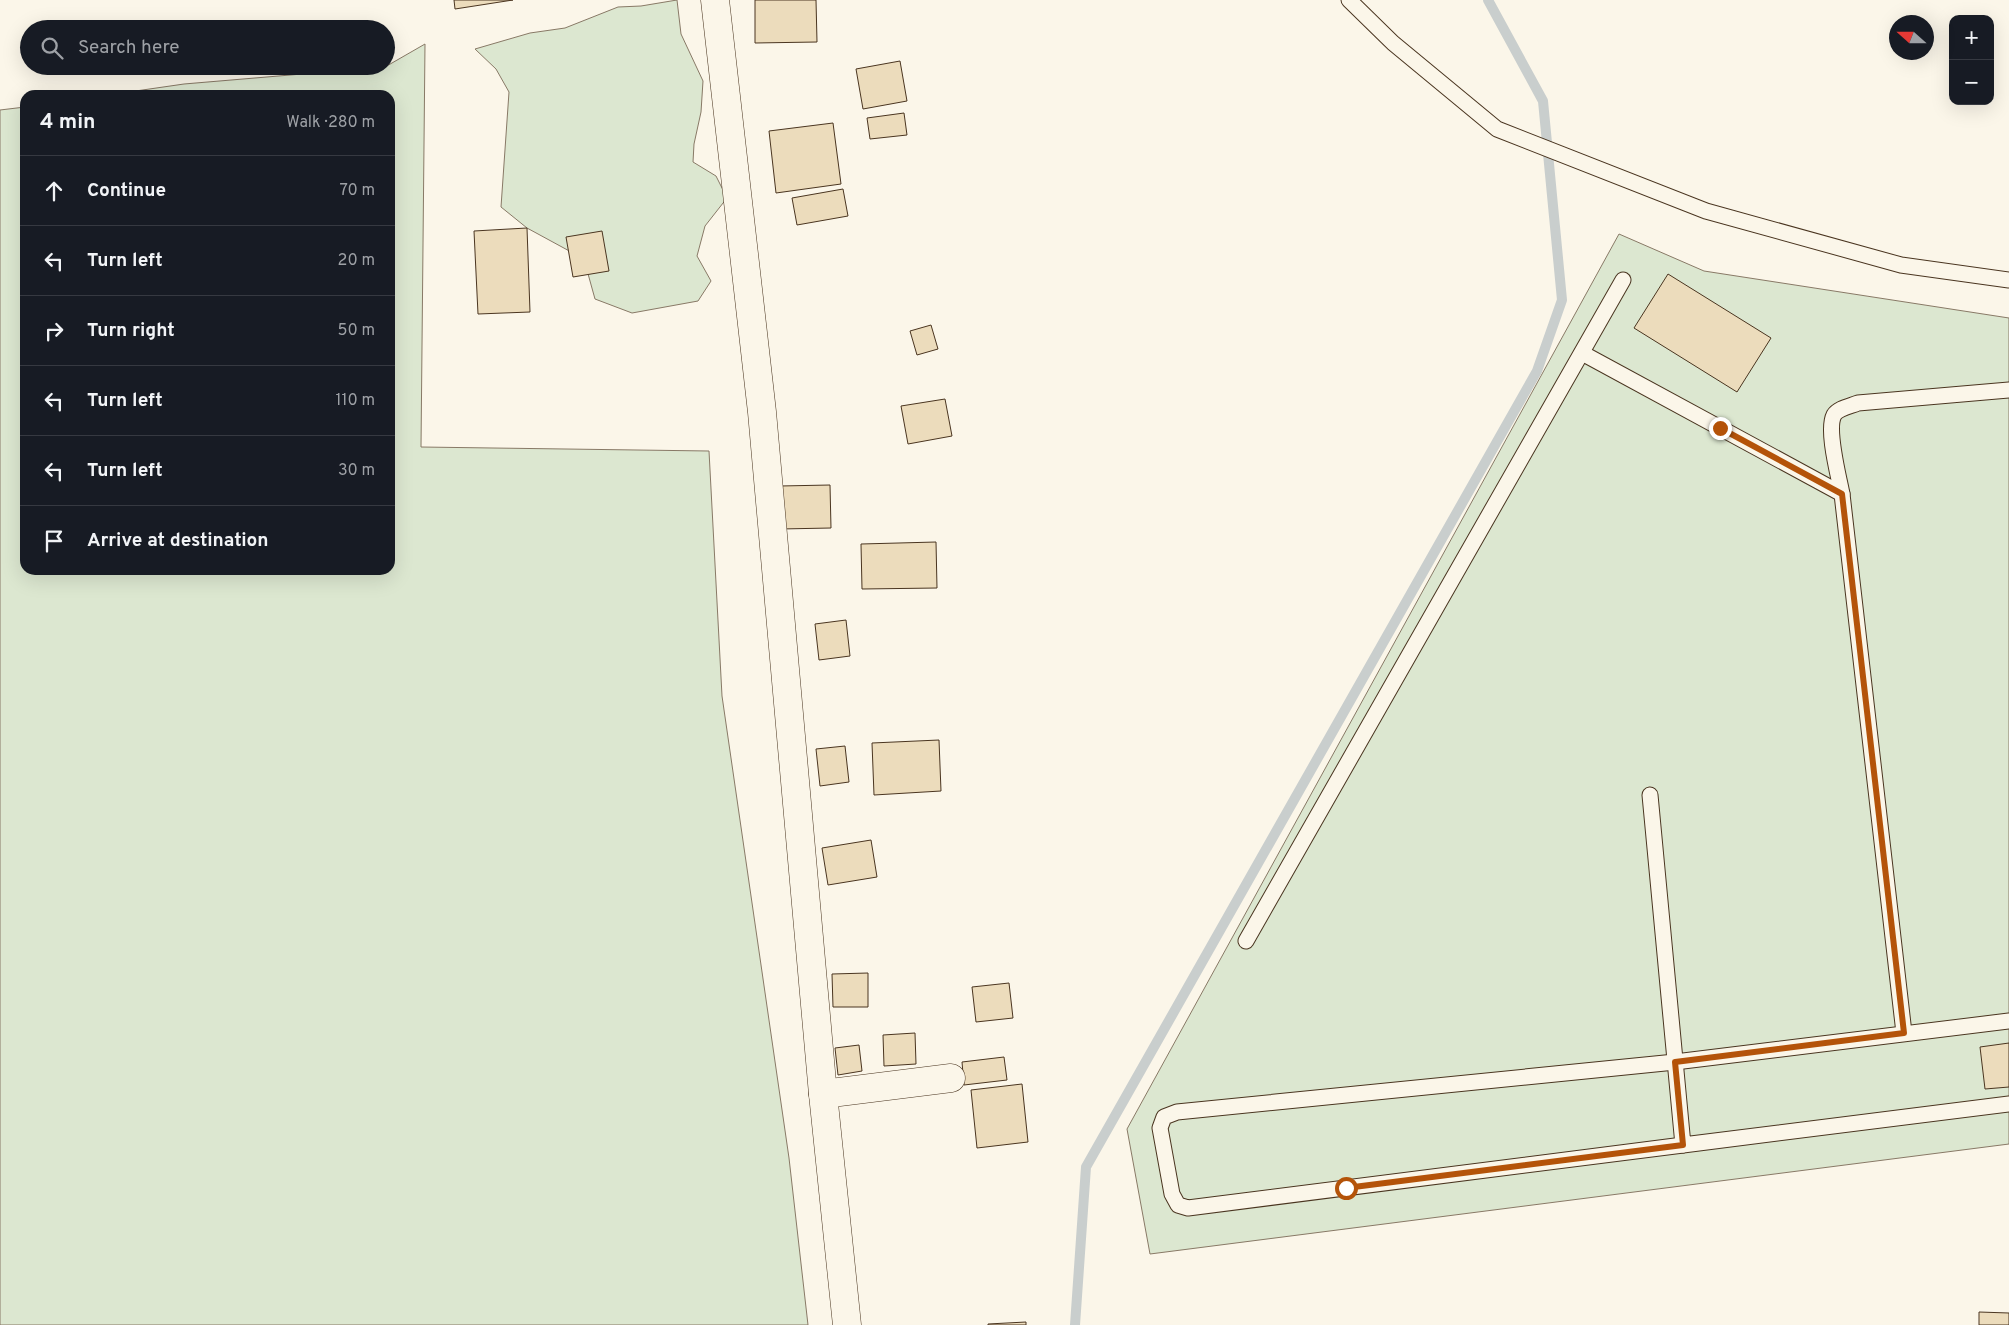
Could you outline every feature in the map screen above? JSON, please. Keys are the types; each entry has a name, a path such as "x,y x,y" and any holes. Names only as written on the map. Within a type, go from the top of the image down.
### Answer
{"street":[{"path":"715,0 762,412 823,1094 846,1325"},
{"path":"823,1094 951,1078"}],"lane":[{"path":"1349,0 1393,43 1497,129 1706,211 1901,265 2009,280"},
{"path":"1246,941 1623,280"},
{"path":"1582,352 1842,494"},
{"path":"1904,1033 1842,494 1831,426 1834,415 1840,410 1858,403 2009,390"},
{"path":"1650,795 1683,1145"},
{"path":"2009,1020 1675,1062 1177,1112 1164,1117 1160,1128 1172,1194 1178,1205 1188,1208 2009,1104"}],"green space":[{"path":"677,0 681,34 703,81 701,112 694,144 693,162 716,176 727,198 705,226 697,256 711,281 698,301 632,313 595,299 585,263 573,253 527,228 501,207 509,92 496,69 475,49 530,33 565,28 618,7 641,6"},
{"path":"425,44 421,447 709,451 722,696 789,1158 808,1325 0,1325 0,110 20,108 20,575 395,575 395,90 143,90 184,84 290,75 395,75 395,61"},
{"path":"1619,234 1704,271 2009,318 2009,1144 1150,1254 1127,1129"}],"building":[{"path":"454,0 513,0 455,9"},
{"path":"755,0 816,0 817,42 755,43"},
{"path":"900,61 907,101 863,109 856,69"},
{"path":"904,113 907,135 870,139 867,118"},
{"path":"833,123 841,184 776,193 769,131"},
{"path":"843,189 848,216 797,225 792,198"},
{"path":"527,228 530,312 478,314 474,231"},
{"path":"602,231 609,271 573,277 566,237"},
{"path":"1668,274 1771,338 1737,392 1634,328"},
{"path":"931,325 938,349 917,355 910,331"},
{"path":"945,399 952,436 908,444 901,406"},
{"path":"830,485 831,528 780,529 780,486"},
{"path":"936,542 937,588 862,589 861,544"},
{"path":"846,620 850,656 819,660 815,624"},
{"path":"939,740 941,791 874,795 872,743"},
{"path":"845,746 849,782 820,786 816,749"},
{"path":"871,840 877,877 828,885 822,848"},
{"path":"868,973 868,1007 833,1007 832,974"},
{"path":"1009,983 1013,1018 976,1022 972,987"},
{"path":"915,1033 916,1064 884,1066 883,1035"},
{"path":"2009,1043 2009,1087 1985,1089 1980,1047"},
{"path":"859,1045 862,1071 838,1075 835,1048"},
{"path":"1004,1057 1007,1080 964,1085 962,1062"},
{"path":"1022,1084 1028,1142 977,1148 971,1090"},
{"path":"1979,1312 2009,1313 2009,1325 1979,1325"},
{"path":"1026,1322 1026,1325 988,1325 988,1324"}],"waterway":[{"path":"1075,1325 1086,1167 1537,371 1562,300 1543,101 1488,0"}],"route":[{"path":"1346,1188 1683,1145 1675,1062 1904,1033 1842,494 1720,428"}]}
